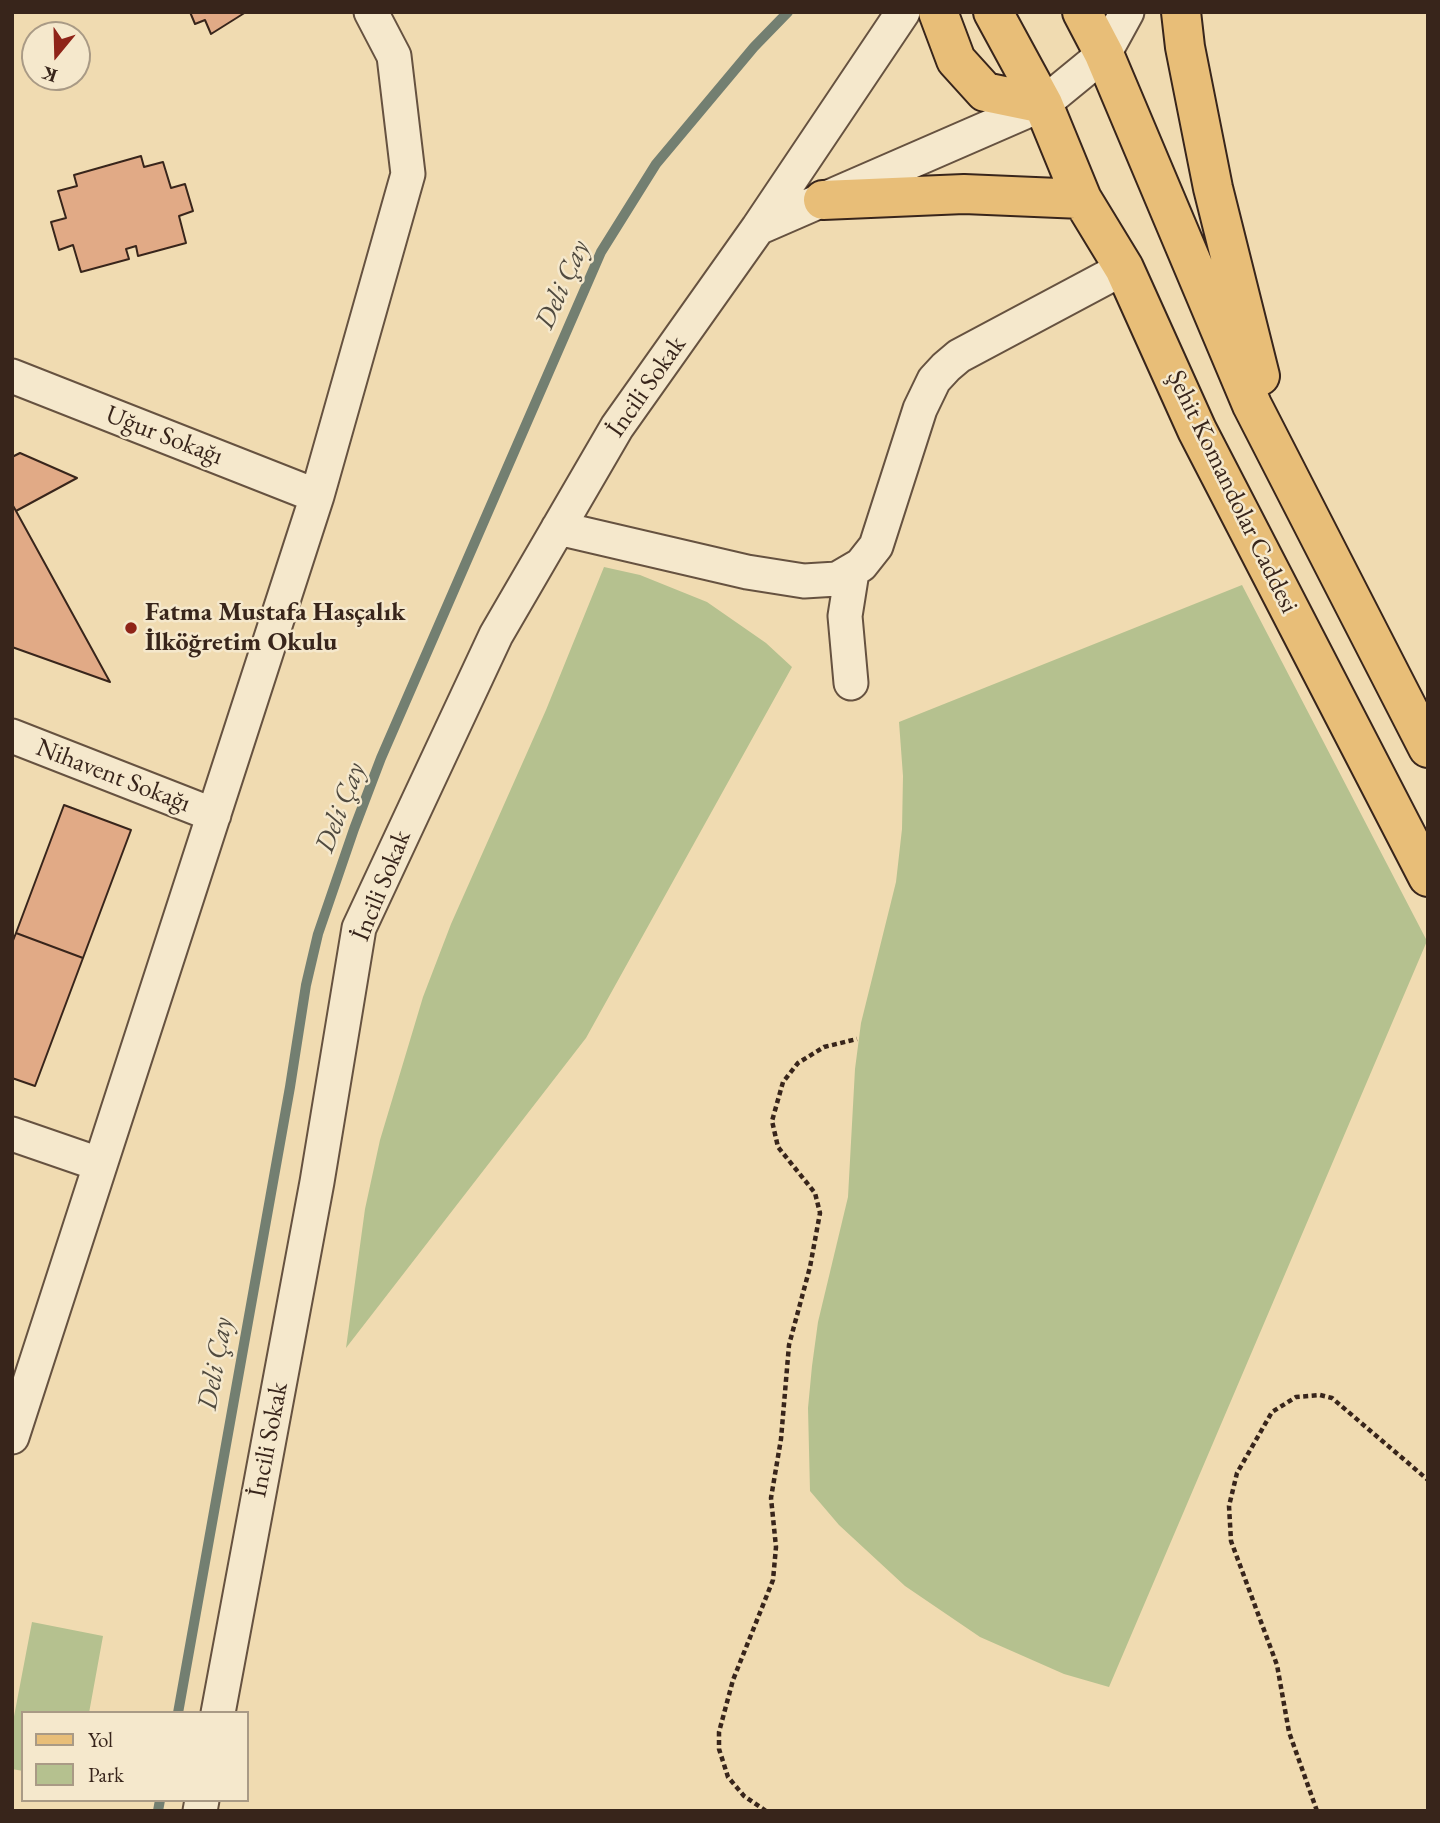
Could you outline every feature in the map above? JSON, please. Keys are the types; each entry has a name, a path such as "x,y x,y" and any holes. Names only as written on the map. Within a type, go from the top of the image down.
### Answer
{"main road":[{"path":"938,12 956,60 985,92 1043,104"},
{"name":"Şehit Komandolar Caddesi","path":"993,12 1043,104 1082,199 1124,268 1197,430 1428,877"},
{"path":"1181,12 1185,47 1213,188 1283,467"},
{"path":"1098,31 1252,405 1283,467 1418,708 1428,748"},
{"path":"823,200 964,194 1082,199"}],"street":[{"path":"12,1437 317,496 408,174 394,56 371,12"},
{"name":"İncili Sokak","path":"218,1711 317,1182 359,928 496,635 617,427 758,229 903,12"},
{"path":"758,229 1043,104 1098,31 1127,12"},
{"path":"558,528 747,572 804,581 821,582 852,572 876,546 919,409 934,380 959,356 1124,268"},
{"name":"Uğur Sokağı","path":"12,376 317,496"},
{"path":"851,683 845,616 852,572"},
{"name":"Nihavent Sokağı","path":"12,736 214,815"},
{"path":"12,1134 99,1164"}],"path":[{"path":"766,1811 744,1796 728,1777 719,1749 719,1732 733,1679 773,1580 776,1547 771,1523 771,1498 781,1439 789,1345 810,1267 820,1213 815,1193 778,1147 772,1121 783,1082 798,1063 824,1047 857,1039"},
{"path":"1317,1811 1289,1732 1277,1665 1231,1541 1229,1506 1237,1473 1272,1412 1296,1397 1320,1395 1332,1398 1428,1480"}],"green space":[{"path":"604,567 640,575 707,602 766,643 792,667 586,1038 346,1348 365,1209 380,1140 423,997 451,924 546,710"},
{"path":"1242,585 1427,941 1109,1687 1064,1674 980,1637 905,1586 839,1525 810,1491 808,1408 812,1366 818,1322 848,1197 855,1069 861,1023 896,882 902,829 903,776 899,722"},
{"path":"32,1622 103,1636 89,1711 21,1711 21,1771 12,1769 12,1727"}],"building":[{"path":"190,12 246,12 211,34 205,20 195,24"},
{"path":"141,156 144,167 163,162 171,188 185,184 193,211 179,216 186,243 138,256 136,246 126,249 129,259 81,272 73,245 59,250 51,222 66,218 58,191 77,186 74,175"},
{"path":"20,453 77,478 16,511 12,504 12,457"},
{"path":"12,504 16,511 110,682 12,647"},
{"path":"64,805 131,830 83,958 16,933"},
{"path":"16,933 83,958 35,1086 12,1078 12,943"}],"waterway":[{"name":"Deli Çay","path":"178,1711 306,985 318,934 354,829 381,758 601,252 656,164 754,47 788,12"},
{"name":"Deli Çay","path":"158,1811 160,1802"}],"place":[{"name":"Fatma Mustafa Hasçalık İlköğretim Okulu","path":"131,628"}]}
